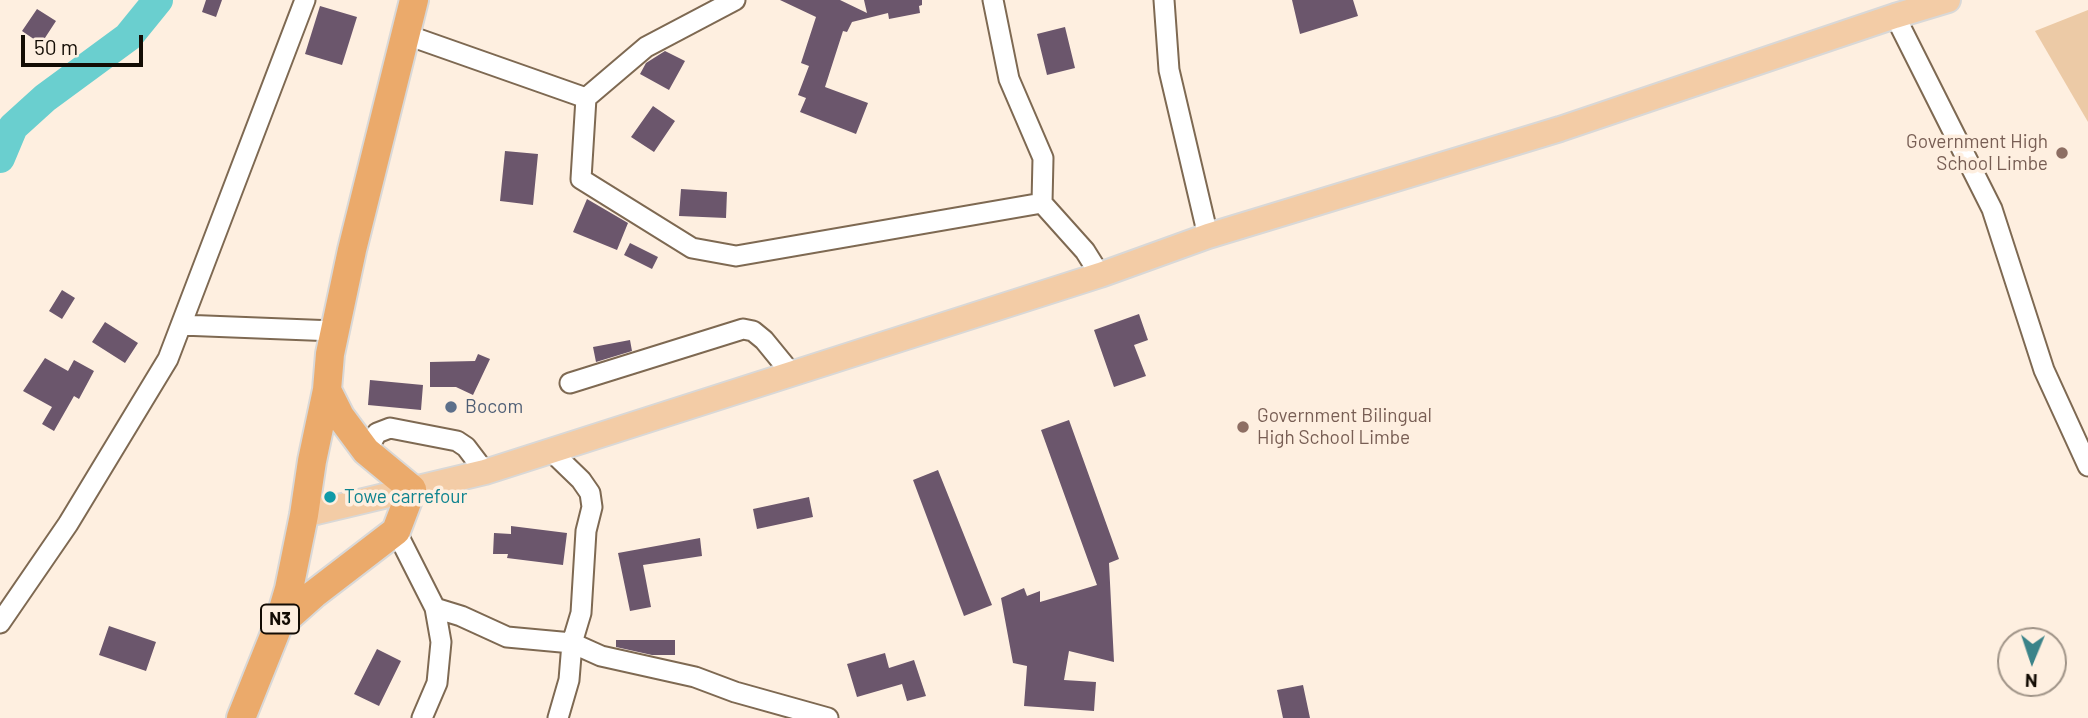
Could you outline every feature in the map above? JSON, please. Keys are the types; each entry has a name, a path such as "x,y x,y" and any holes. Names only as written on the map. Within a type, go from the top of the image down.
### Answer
{"highway":[{"path":"304,515 335,331 352,250 414,0"},
{"path":"278,626 314,594 397,531 412,489 366,451 340,416 327,390"},
{"name":"N3","path":"241,718 278,626 304,515"}],"main road":[{"path":"304,515 485,472 1100,275 1208,236 1560,129 1948,0"}],"street":[{"path":"0,623 68,524 167,359 304,0"},
{"path":"735,0 646,47 586,98 581,179 692,248 736,256 1042,203"},
{"path":"993,0 1009,79 1044,158 1042,203 1085,251 1100,275"},
{"path":"1164,0 1168,70 1208,236"},
{"path":"1895,16 1992,209 2044,370 2088,466"},
{"path":"407,35 586,98"},
{"path":"181,325 335,331"},
{"path":"570,383 743,329 753,331 764,340 791,373"},
{"path":"366,451 377,433 390,428 457,440 466,447 485,472"},
{"path":"551,451 581,480 590,493 593,507 586,531 581,613 572,643 569,680 558,718"},
{"path":"397,531 435,608 441,642 437,683 422,718"},
{"path":"435,608 461,616 507,638 572,643 601,656 695,677 736,692 828,718"}],"shaded area":[{"path":"2088,10 2088,122 2035,31"}],"building":[{"path":"206,0 222,0 216,17 202,12"},
{"path":"780,0 840,0 867,13 864,0 922,0 920,13 889,19 888,13 852,22 847,32 843,31 825,87 868,103 856,134 800,112 806,98 798,95 809,66 801,63 816,17"},
{"path":"1292,0 1353,0 1358,16 1300,34"},
{"path":"320,6 357,17 342,65 305,54"},
{"path":"37,9 56,21 41,44 22,31"},
{"path":"1065,27 1075,68 1047,75 1037,34"},
{"path":"665,51 685,61 669,90 640,74 646,63"},
{"path":"653,106 675,121 654,152 631,137"},
{"path":"505,151 538,154 533,205 500,201"},
{"path":"681,189 727,192 726,218 679,216"},
{"path":"587,199 628,223 617,250 573,232"},
{"path":"630,243 658,257 652,269 624,255"},
{"path":"62,290 75,298 62,319 49,311"},
{"path":"1139,314 1148,340 1134,345 1146,376 1114,387 1094,330"},
{"path":"105,322 138,343 125,363 92,342"},
{"path":"630,340 632,351 596,362 593,347"},
{"path":"478,354 490,359 473,395 456,387 430,387 430,362 475,361"},
{"path":"45,358 68,371 74,360 94,371 79,399 74,396 54,431 42,424 52,407 23,391"},
{"path":"370,380 423,385 421,410 368,405"},
{"path":"1069,420 1119,559 1109,563 1114,662 1069,651 1064,680 1096,682 1094,711 1024,706 1027,666 1013,663 1001,598 1024,588 1027,596 1040,591 1040,602 1097,585 1041,430"},
{"path":"938,470 992,605 964,616 913,480"},
{"path":"809,497 813,517 757,529 753,509"},
{"path":"511,526 567,533 563,565 507,558 508,554 493,554 494,533 511,534"},
{"path":"700,538 702,556 643,565 651,607 630,611 618,553"},
{"path":"109,626 156,642 146,671 99,655"},
{"path":"616,640 675,640 675,655 652,655 616,647"},
{"path":"377,649 401,661 379,706 354,694"},
{"path":"885,653 889,668 914,660 926,696 907,701 902,684 857,697 847,664"},
{"path":"1303,685 1310,718 1283,718 1277,690"}],"waterway":[{"path":"0,158 13,127 45,98 128,37 158,0"}],"place":[{"name":"Government High School Limbe","path":"2062,153"},
{"name":"Bocom","path":"451,407"},
{"name":"Government Bilingual High School Limbe","path":"1243,427"},
{"name":"Towe carrefour","path":"330,497"}]}
